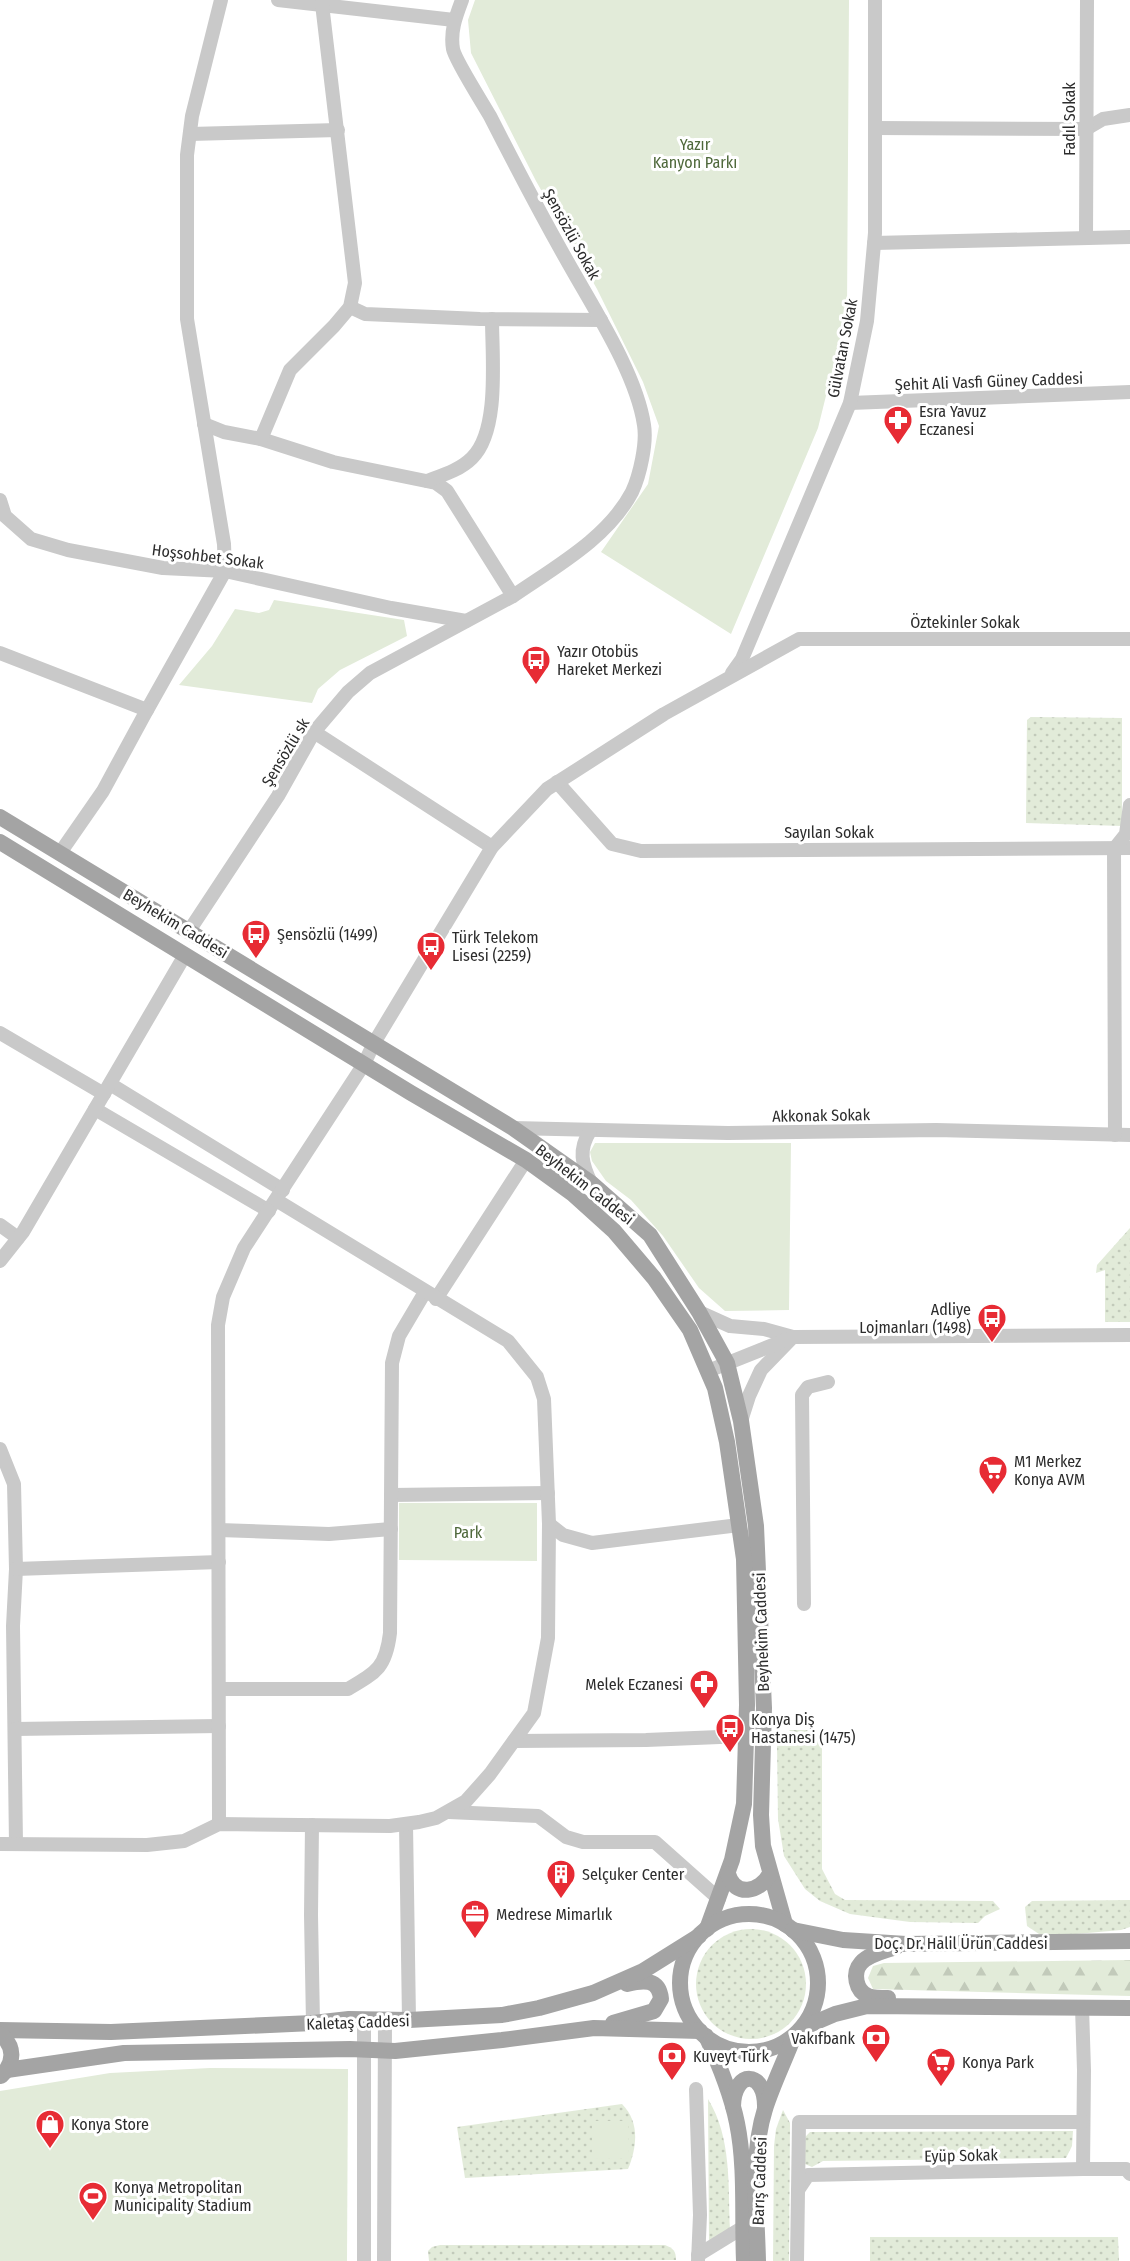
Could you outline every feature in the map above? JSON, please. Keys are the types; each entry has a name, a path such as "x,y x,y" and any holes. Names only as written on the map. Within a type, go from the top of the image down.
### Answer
{"main road":[{"name":"Beyhekim Caddesi","path":"0,817 513,1128 591,1183 650,1234 699,1312 727,1363 741,1421 756,1526 764,1708 762,1834 770,1874 789,1927"},
{"name":"Beyhekim Caddesi","path":"0,842 526,1160 573,1194 614,1231 654,1278 690,1330 715,1388 727,1442 739,1525 744,1582 747,1705 744,1736 744,1803 728,1874 703,1932"},
{"path":"728,1874 736,1886 747,1890 758,1888 770,1874"},
{"path":"797,2032 816,2002 819,1982 812,1953 789,1927 766,1916 745,1914 725,1918 703,1932 686,1957 680,1981 684,2006 703,2034 724,2047 734,2050 755,2051 776,2046 797,2032 835,2014 867,2006 1130,2008"},
{"name":"Doç. Dr. Halil Ürün Caddesi","path":"789,1927 843,1940 906,1944 1130,1941"},
{"name":"Kaletaş Caddesi","path":"0,2032 111,2032 313,2024 364,2019 409,2020 502,2015 539,2008 593,1993 643,1971 703,1932"},
{"path":"906,1944 878,1953 861,1963 856,1976 857,1984 868,1996 903,1999 929,2006"},
{"path":"593,1993 645,1981 657,1986 661,1999 659,2006 647,2014 594,2028"},
{"name":"Kaletaş Caddesi","path":"4,2073 124,2053 384,2051 502,2040 594,2028 703,2034"},
{"path":"0,2032 10,2046 12,2054 4,2073"},
{"name":"Barış Caddesi","path":"758,2261 757,2165 765,2109 797,2032"},
{"name":"Barış Caddesi","path":"703,2034 722,2072 733,2109 741,2158 744,2261"},
{"path":"733,2109 737,2086 748,2079 757,2081 762,2086 765,2109"}],"street":[{"path":"60,853 102,791 225,571 224,543 187,319 187,155 192,116 221,0"},
{"path":"278,0 454,20"},
{"name":"Şensözlü Sokak","path":"462,0 454,20 453,51 601,320 637,394 644,427 641,460 632,491 618,512 601,531 574,554 513,596"},
{"name":"Gülvatan Sokak","path":"729,678 742,659 850,403 867,321 874,243 875,0"},
{"name":"Fadıl Sokak","path":"1086,238 1087,0"},
{"path":"261,439 290,370 350,307 355,283 322,4"},
{"path":"875,128 1086,129 1103,119 1130,115"},
{"path":"190,134 338,130"},
{"path":"874,243 1130,237"},
{"path":"350,307 365,314 601,320"},
{"path":"427,481 455,470 473,457 484,436 492,407 492,319"},
{"name":"Şehit Ali Vasfi Güney Caddesi","path":"850,403 1130,392"},
{"path":"204,424 224,432 261,439 333,462 436,483 447,491 513,596"},
{"name":"Hoşsohbet Sokak","path":"0,500 5,516 30,539 68,550 163,568 225,571 391,608 466,621"},
{"name":"Şensözlü sk","path":"189,932 278,796 314,732 348,692 370,673 513,596"},
{"name":"Öztekinler Sokak","path":"729,678 799,639 1130,639"},
{"path":"2,659 147,710"},
{"path":"219,1824 218,1326 223,1297 244,1248 364,1064 374,1043 492,847 547,789 664,714 729,678"},
{"path":"314,732 492,847"},
{"name":"Sayılan Sokak","path":"557,782 612,844 641,851 1130,848"},
{"path":"1114,1135 1114,849 1126,834 1130,805"},
{"path":"0,1261 18,1238 185,955"},
{"path":"0,1033 107,1089 276,1200 508,1341 537,1377 544,1399 549,1524 548,1638 534,1713 490,1774 466,1801 436,1818 390,1826 219,1824 184,1840 147,1845 0,1844"},
{"path":"95,1109 276,1200"},
{"name":"Akkonak Sokak","path":"513,1128 728,1133 936,1130 1130,1135"},
{"path":"590,1131 581,1152 582,1164 591,1183"},
{"path":"219,1689 348,1689 381,1666 388,1654 392,1363 399,1336 431,1295 526,1160"},
{"path":"0,1225 18,1238"},
{"path":"699,1312 730,1326 764,1329 793,1337 1130,1335"},
{"path":"708,1371 793,1337"},
{"path":"741,1421 748,1396 761,1370 793,1337"},
{"path":"804,1604 802,1395 808,1387 828,1382"},
{"path":"0,1449 14,1484 15,1569 7,1600 15,1729 16,1844"},
{"path":"391,1495 548,1493"},
{"path":"549,1524 563,1535 592,1543 739,1525"},
{"path":"219,1530 329,1534 391,1529"},
{"path":"15,1569 219,1562"},
{"path":"15,1729 219,1726"},
{"path":"514,1741 646,1740 744,1736"},
{"path":"447,1812 538,1816 566,1837 583,1842 654,1842 718,1899"},
{"path":"406,1824 409,2020"},
{"path":"312,1825 313,2024"},
{"path":"1082,2007 1083,2169"},
{"path":"364,2019 362,2050 364,2261"},
{"path":"384,2261 385,2020"},
{"path":"696,2089 700,2215 698,2258"},
{"path":"797,2261 799,2122 1083,2122"},
{"name":"Eyüp Sokak","path":"798,2190 808,2175 1083,2169 1126,2169 1130,2174"},
{"path":"698,2258 742,2228"}],"green space":[{"name":"Yazır Kanyon Parkı","path":"475,0 849,0 847,311 818,428 731,634 601,552 648,484 659,426 643,382 597,289 536,181 471,53 468,20"},
{"path":"274,600 404,620 407,636 340,670 318,689 312,703 179,685 212,646 235,609 259,613 269,610"},
{"path":"1031,717 1122,718 1122,826 1026,823 1027,720"},
{"path":"595,1143 791,1143 789,1310 725,1311 699,1288 663,1236 631,1200 606,1181 592,1161 590,1152"},
{"path":"1130,1228 1130,1322 1105,1322 1105,1270 1096,1273 1097,1265"},
{"name":"Park","path":"399,1503 537,1503 537,1561 399,1560"},
{"path":"790,1730 817,1733 822,1741 822,1869 835,1894 845,1900 993,1901 1000,1909 985,1916 978,1923 910,1922 850,1914 820,1901 805,1889 784,1856 778,1819 777,1744"},
{"path":"1130,1900 1130,1927 1121,1930 1054,1936 1039,1934 1027,1926 1025,1907 1032,1901"},
{"path":"751,1929 772,1934 790,1945 801,1963 806,1984 801,2005 790,2023 772,2034 751,2039 730,2034 712,2023 701,2005 696,1984 701,1963 712,1945 730,1934"},
{"path":"1130,1960 1130,1996 873,1989 868,1978 873,1966 884,1963"},
{"path":"210,2068 348,2069 347,2261 0,2261 0,2091 110,2073"},
{"path":"708,2099 716,2114 725,2146 730,2230 709,2243"},
{"path":"622,2104 632,2119 635,2135 635,2144 628,2169 465,2178 457,2127"},
{"path":"783,2110 790,2123 789,2261 773,2261 774,2146 776,2129"},
{"path":"592,2121 628,2121 629,2158 592,2159"},
{"path":"1073,2131 1072,2146 1066,2158 823,2161 812,2167 805,2164 803,2139 810,2132"},
{"path":"870,2237 1118,2237 1119,2261 870,2261"},
{"path":"440,2245 665,2245 673,2250 676,2260 429,2261 428,2251"}],"place":[{"name":"Esra Yavuz Eczanesi","path":"898,446"},
{"name":"Yazır Otobüs Hareket Merkezi","path":"536,686"},
{"name":"Şensözlü (1499)","path":"256,960"},
{"name":"Türk Telekom Lisesi (2259)","path":"431,972"},
{"name":"Adliye Lojmanları (1498)","path":"992,1344"},
{"name":"M1 Merkez Konya AVM","path":"993,1496"},
{"name":"Melek Eczanesi","path":"704,1710"},
{"name":"Konya Diş Hastanesi (1475)","path":"730,1754"},
{"name":"Selçuker Center","path":"561,1900"},
{"name":"Medrese Mimarlık","path":"475,1940"},
{"name":"Vakıfbank","path":"876,2064"},
{"name":"Kuveyt Türk","path":"672,2082"},
{"name":"Konya Park","path":"941,2088"},
{"name":"Konya Store","path":"50,2150"},
{"name":"Konya Metropolitan Municipality Stadium","path":"93,2222"}]}
